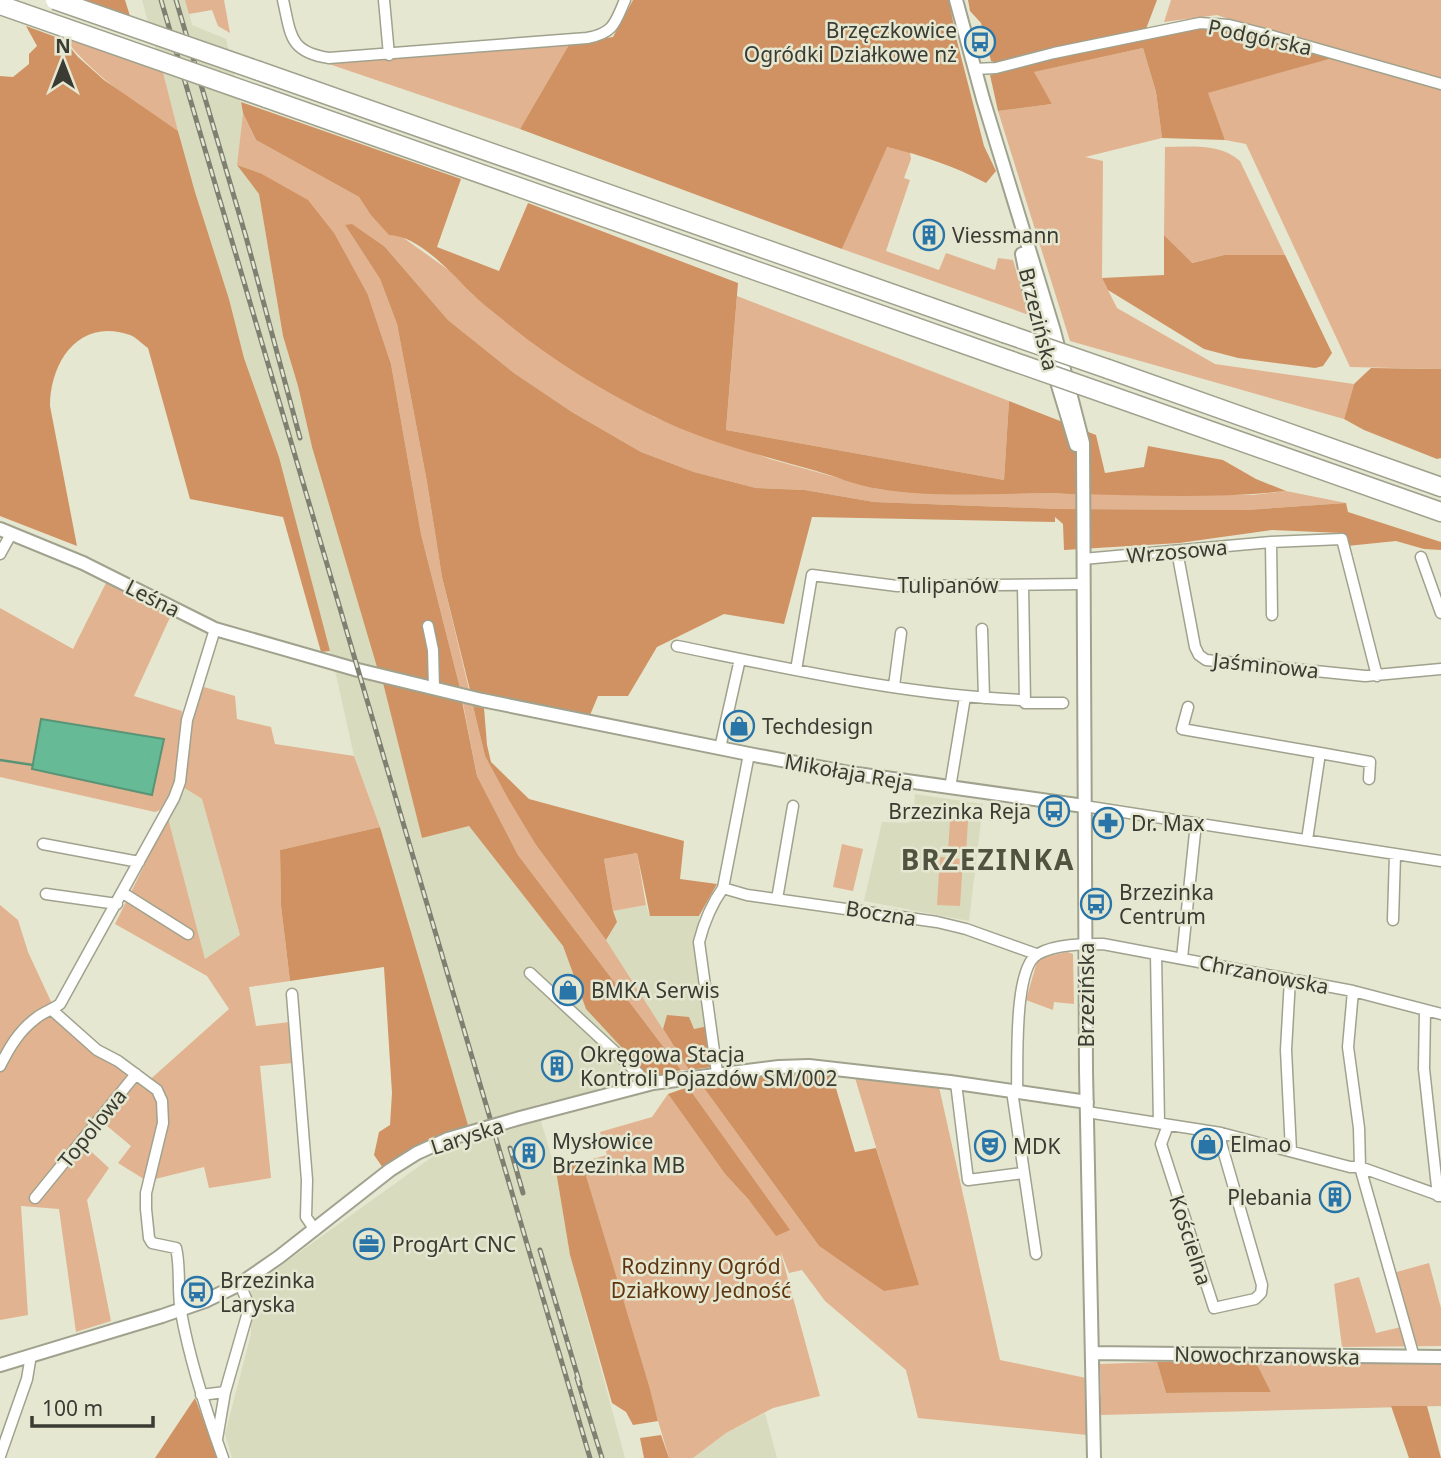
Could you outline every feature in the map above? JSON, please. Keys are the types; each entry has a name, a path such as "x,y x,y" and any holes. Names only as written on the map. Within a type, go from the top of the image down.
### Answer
{"highway":[{"path":"55,0 1441,487"},
{"path":"0,5 1437,511"}],"street":[{"path":"283,0 291,39 300,50 321,57 347,58 603,35 610,31 625,0"},
{"path":"384,0 389,55"},
{"name":"Brzezińska","path":"956,0 1013,197 1029,289 1074,440 1082,482 1087,1107 1094,1458"},
{"name":"Podgórska","path":"974,69 996,68 1067,50 1200,23 1229,25 1441,83"},
{"path":"0,555 6,531"},
{"name":"Leśna","path":"6,531 83,563 215,629 310,656"},
{"name":"Wrzosowa","path":"1083,559 1271,542 1342,539 1377,676"},
{"path":"1271,542 1272,615"},
{"name":"Jaśminowa","path":"1177,551 1195,647 1199,655 1206,660 1377,676 1441,669"},
{"path":"1421,557 1441,613"},
{"name":"Tulipanów","path":"796,670 812,575 897,586 1083,584"},
{"path":"1023,585 1025,701"},
{"path":"428,626 438,689"},
{"path":"0,1066 24,1029 37,1016 60,1004 123,893 180,782 187,720 215,629"},
{"path":"982,629 984,698"},
{"path":"894,685 901,633"},
{"path":"677,646 796,670 965,697 1063,703"},
{"name":"Mikołaja Reja","path":"310,656 482,700 750,754 950,788 1084,806 1441,862"},
{"path":"720,748 740,659"},
{"path":"950,788 965,697"},
{"path":"1188,708 1182,729 1370,762 1369,779"},
{"path":"1307,840 1320,753"},
{"path":"717,1073 699,942 713,901 723,888 750,754"},
{"name":"Mikołaja Reja","path":"777,899 793,806"},
{"path":"1182,958 1196,823"},
{"path":"43,844 139,862"},
{"path":"1393,920 1395,855"},
{"name":"Boczna","path":"723,888 777,899 937,922 966,929 1036,954"},
{"path":"123,893 188,934"},
{"path":"46,894 117,904"},
{"name":"Chrzanowska","path":"1036,954 1086,944 1103,944 1353,991 1441,1014"},
{"path":"1036,954 1030,963 1018,1000 1014,1092 1036,1254"},
{"path":"1156,954 1163,1124"},
{"path":"530,973 639,1074 642,1086"},
{"path":"1290,979 1286,1050 1291,1151"},
{"path":"1353,991 1348,1047 1359,1128 1360,1167 1414,1357"},
{"path":"292,994 307,1180 306,1217 315,1230"},
{"name":"Topolowa","path":"34,1198 136,1074 97,1050 52,1010"},
{"path":"1087,1107 1163,1124 1221,1133 1350,1167 1360,1167 1440,1196 1424,1069 1425,1011"},
{"name":"Laryska","path":"0,1365 180,1309 240,1284 315,1230 390,1170 417,1153 448,1139 642,1086 717,1073 809,1066 956,1083 1087,1107"},
{"path":"136,1074 157,1090 162,1101 163,1123 146,1193 149,1238 152,1243 176,1248 180,1309 201,1395 223,1458"},
{"path":"956,1083 968,1180 1023,1173"},
{"name":"Kościelna","path":"1163,1124 1161,1144 1214,1308 1255,1299 1261,1293 1262,1285 1220,1143 1221,1133"},
{"path":"217,1441 225,1392 248,1312 240,1284"},
{"name":"Nowochrzanowska","path":"1092,1353 1441,1357"},
{"path":"0,1457 27,1379 31,1355"},
{"path":"201,1395 225,1392"}],"shaded area":[{"path":"84,0 125,0 130,16"},
{"path":"142,0 186,0 192,25 226,39 243,113 237,165 259,194 283,336 312,447 382,679 422,838 469,826 563,946 586,1009 650,1078 536,1105 556,1171 570,1255 625,1458 232,1458 225,1434 251,1334 251,1287 439,1152 472,1146 380,827 354,756 337,679 279,457 244,358"},
{"path":"633,0 949,0 984,146 996,171 986,183 962,171 887,147 842,249 520,129 570,43 613,37"},
{"path":"968,0 1157,0 1146,29 996,63 991,61 981,23 970,11"},
{"path":"26,26 64,40 78,57 104,80 178,131 244,358 279,457 330,651 321,652 283,517 190,499 148,348 130,335 112,331 96,332 82,338 62,359 55,374 50,406 77,546 0,516 0,76 13,77 29,64 29,54 37,46"},
{"path":"1197,27 1235,31 1336,57 1208,93 1225,140 1162,138 1156,92 1143,48 1034,72 1052,104 998,111 990,75 1073,53"},
{"path":"241,102 461,179 437,247 499,271 528,203 738,283 726,430 1004,480 1009,401 1096,435 1105,473 1144,467 1148,446 1223,460 1256,479 1286,491 1178,496 902,492 862,486 692,433 653,416 574,372 519,333 433,256 411,241 389,235 359,197 256,140 243,113"},
{"path":"237,165 260,173 308,200 334,233 368,295 391,364 421,534 460,688 377,667 312,447 283,336 259,194"},
{"path":"352,224 385,247 448,320 514,373 572,412 641,452 694,472 756,488 805,490 874,502 1061,509 1246,510 1346,503 1348,512 1441,542 1441,550 1424,549 1396,541 1347,546 1341,533 1272,530 1179,543 1064,550 1063,524 1055,517 1055,522 812,517 784,624 724,614 657,647 628,696 598,696 590,715 470,690 442,577 397,324 380,279 345,225"},
{"path":"1164,235 1192,263 1224,255 1285,255 1332,353 1323,366 1315,368 1238,358 1204,349 1108,290 1102,278 1164,275"},
{"path":"1371,368 1441,369 1441,458 1437,459 1364,430 1344,419 1354,384"},
{"path":"382,679 462,701 477,776 518,855 681,1070 650,1078 586,1009 563,946 469,826 422,838"},
{"path":"473,706 484,708 491,762 529,799 684,841 680,879 717,884 699,916 650,916 637,853 604,859 617,922 606,940 536,845 509,800 485,756"},
{"path":"41,719 164,739 152,795 32,769"},
{"path":"183,787 202,799 240,935 205,959 168,818"},
{"path":"915,794 983,804 969,921 864,901 882,822 908,823 913,819"},
{"path":"380,827 468,1125 433,1137 383,1168 374,1155 379,1132 390,1125 392,1093 384,967 290,981 281,906 280,850"},
{"path":"646,905 650,916 699,916 708,1026 694,1029 667,1015 663,1029 606,940 617,922 613,911"},
{"path":"667,1015 689,1017 694,1029 708,1026 713,1067 689,1070 663,1029"},
{"path":"785,1072 832,1075 855,1152 876,1148 919,1285 884,1291 819,1246 701,1084"},
{"path":"688,1087 790,1230 776,1236 725,1174 668,1094"},
{"path":"582,1162 658,1421 633,1425 626,1412 612,1403 570,1255 556,1171"},
{"path":"1157,1362 1256,1362 1271,1392 1166,1393"},
{"path":"195,1398 218,1458 155,1458"},
{"path":"1391,1406 1427,1406 1441,1458 1409,1458"},
{"path":"765,1413 777,1458 693,1458 726,1433"},
{"path":"661,1435 669,1458 644,1458 640,1438"}],"green space":[{"path":"185,0 224,0 230,33 218,26 212,10 189,14"},
{"path":"1171,0 1441,0 1441,369 1350,367 1246,144 1225,140 1207,93 1334,57 1217,15 1164,22"},
{"path":"56,29 161,65 178,131 98,73"},
{"path":"570,43 520,129 326,63"},
{"path":"1143,48 1156,92 1162,138 1085,157 1103,161 1102,278 1117,308 1215,364 1354,384 1344,419 1070,341 998,111 1052,104 1033,72"},
{"path":"243,113 256,140 359,197 370,214 450,271 473,295 654,417 770,459 878,489 929,493 1252,495 1286,491 1346,503 1246,510 1061,509 874,502 805,490 756,488 694,472 641,452 572,412 514,373 448,320 385,247 345,225 380,279 397,324 442,577 485,756 536,845 606,940 689,1070 681,1070 518,855 477,776 460,688 421,534 391,364 368,295 260,173 237,165"},
{"path":"886,147 910,152 911,159 904,178 910,180 886,251 939,270 946,253 995,270 998,258 1013,260 1029,315 842,249"},
{"path":"1165,147 1214,149 1240,161 1285,255 1224,255 1191,263 1164,235"},
{"path":"737,296 1009,401 1004,480 726,430"},
{"path":"106,583 172,613 134,696 182,711 177,780 160,810 155,812 0,777 0,608 73,649"},
{"path":"204,687 235,696 237,719 271,727 275,744 354,756 380,827 280,850 281,906 290,981 249,987 256,1026 290,1022 293,1063 260,1066 271,1178 209,1188 204,1167 147,1181 118,1163 131,1146 100,1120 83,1144 109,1168 87,1200 111,1321 76,1332 59,1209 21,1206 28,1315 0,1320 0,905 18,920 28,952 54,1008 145,1084 229,1009 207,976 115,924 168,818 205,959 240,935 202,799 183,787 190,720"},
{"path":"950,820 968,821 966,854 948,853"},
{"path":"842,844 863,849 853,891 833,887"},
{"path":"637,853 646,905 613,911 604,859"},
{"path":"940,857 963,859 960,906 937,905"},
{"path":"1068,952 1073,954 1074,1004 1054,1002 1053,1010 1026,1000 1038,958"},
{"name":"Rodzinny Ogród Działkowy Jedność","path":"855,1078 939,1087 1000,1360 1086,1378 1086,1395 1101,1396 1100,1364 1157,1362 1166,1393 1271,1392 1256,1362 1441,1364 1441,1406 1102,1415 1086,1410 1087,1435 918,1418 906,1370 825,1301 802,1270 789,1273 780,1250 820,1396 773,1408 726,1433 693,1458 669,1458 582,1162 607,1155 600,1132 652,1117 668,1094 725,1174 749,1200 789,1230 688,1087 701,1084 819,1246 884,1290 918,1285"},
{"path":"1429,1263 1441,1308 1441,1346 1342,1347 1334,1284 1359,1277 1376,1333 1401,1327 1386,1275"}],"waterway":[{"path":"0,760 33,765"}],"railway":[{"path":"161,0 590,1458"},
{"path":"176,0 246,237 300,438"},
{"path":"510,1148 523,1193"},
{"path":"540,1250 580,1384"},
{"path":"577,1378 602,1458"}],"place":[{"name":"Brzęczkowice Ogródki Działkowe nż","path":"980,42"},
{"name":"Viessmann","path":"929,235"},
{"name":"Techdesign","path":"739,726"},
{"name":"Brzezinka Reja","path":"1054,811"},
{"name":"Dr. Max","path":"1108,823"},
{"name":"Brzezinka Centrum","path":"1096,904"},
{"name":"BMKA Serwis","path":"568,990"},
{"name":"Okręgowa Stacja Kontroli Pojazdów SM/002","path":"557,1066"},
{"name":"Elmao","path":"1207,1144"},
{"name":"MDK","path":"990,1146"},
{"name":"Mysłowice Brzezinka MB","path":"529,1153"},
{"name":"Plebania","path":"1335,1197"},
{"name":"ProgArt CNC","path":"369,1244"},
{"name":"Brzezinka Laryska","path":"197,1292"}],"district":[{"name":"BRZEZINKA","path":"988,859"}]}
